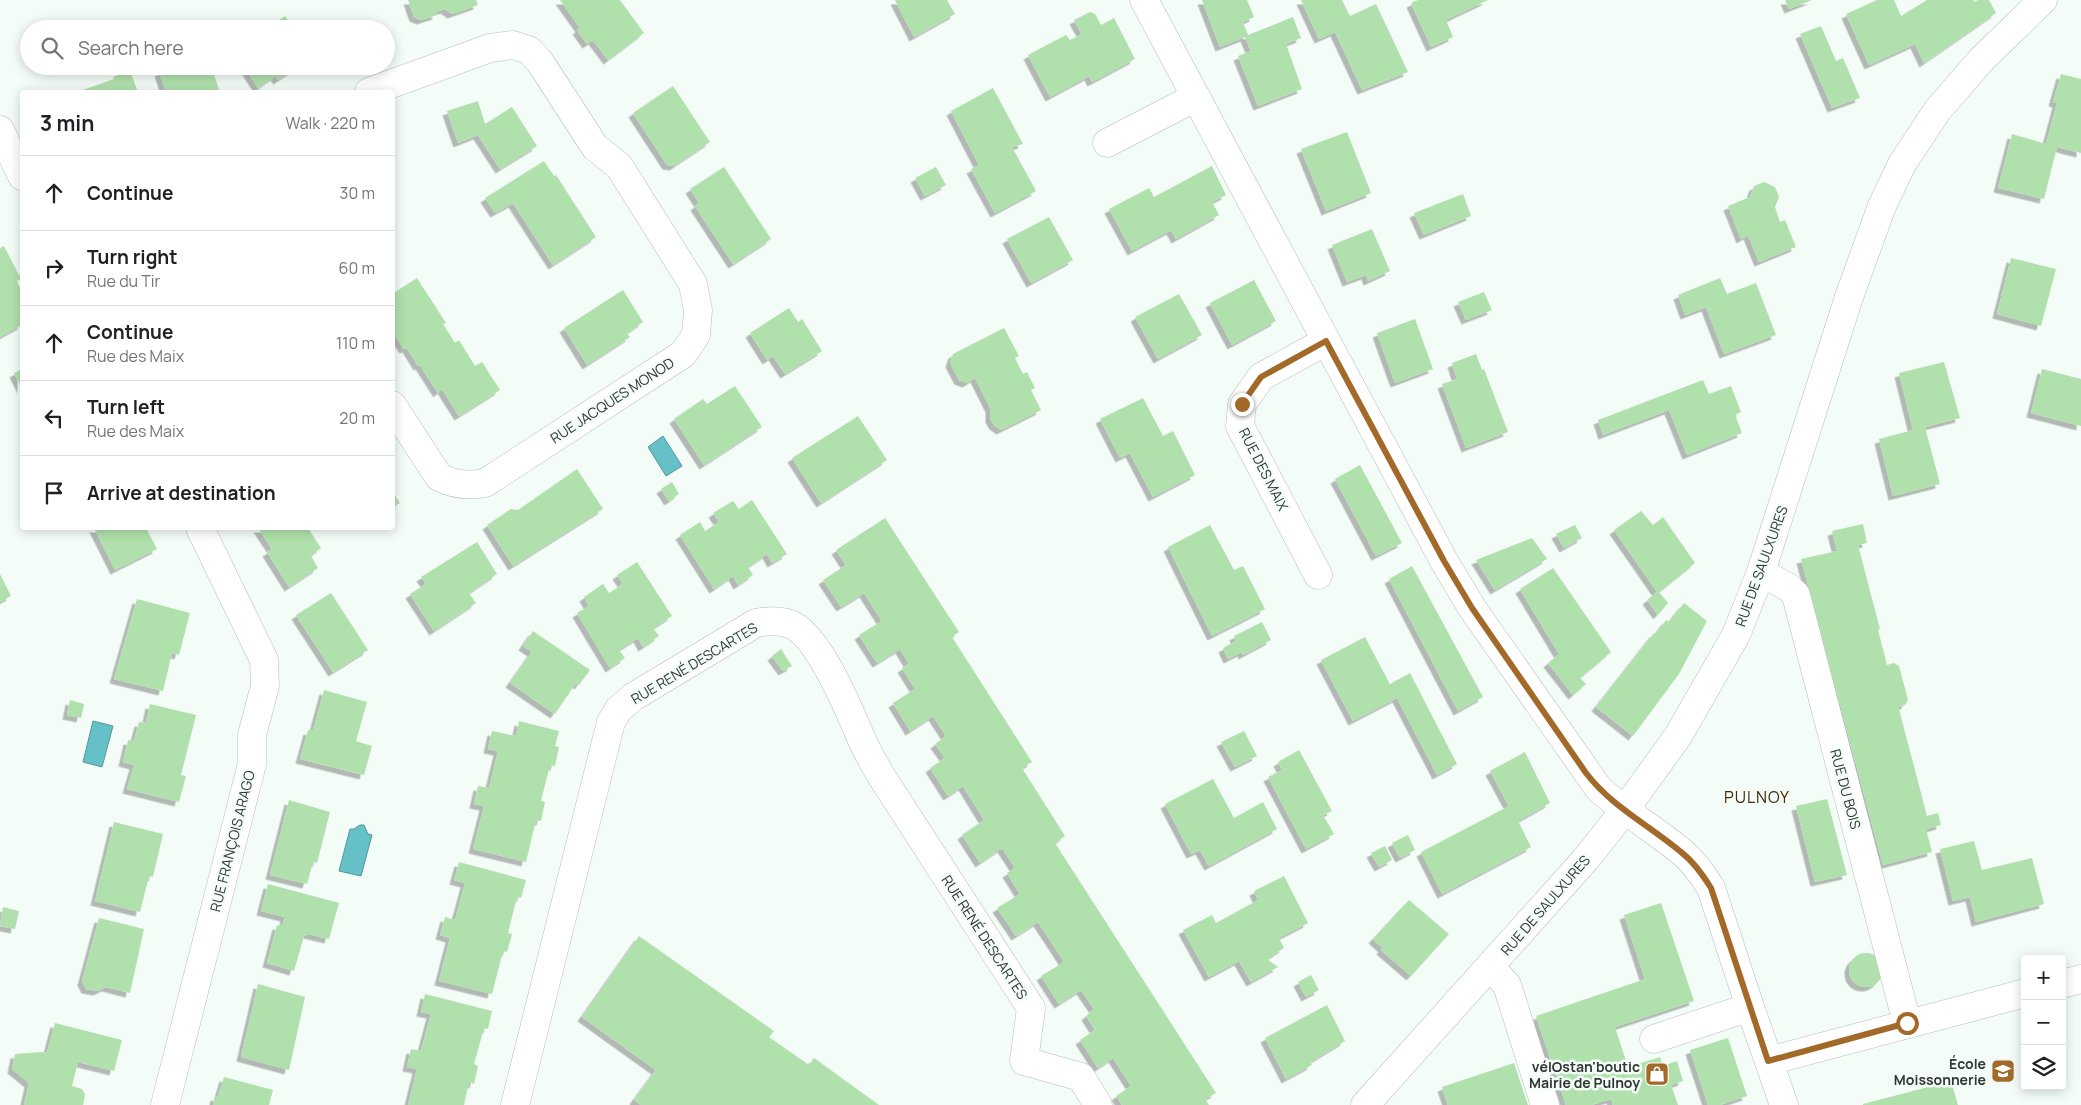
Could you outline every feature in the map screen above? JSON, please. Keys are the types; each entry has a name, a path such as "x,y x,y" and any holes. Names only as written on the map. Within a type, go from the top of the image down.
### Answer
{"street":[{"path":"1144,0 1444,561 1472,608 1599,789 1624,811 1683,853 1700,871 1711,888 1784,1105"},
{"name":"RUE DE SAULXURES","path":"1365,1105 1584,860 1624,811 1678,736 1736,635 1762,572 1849,297 1882,206 1902,164 1937,111 1981,60 2043,0"},
{"name":"RUE JACQUES MONOD","path":"374,90 490,48 512,45 528,50 540,62 596,147 618,166 692,284 698,310 696,335 683,354 485,482 471,486 439,478 395,410"},
{"path":"1107,143 1196,97"},
{"path":"0,130 20,172"},
{"name":"RUE DES MAIX","path":"1318,575 1240,426 1242,404 1261,377 1326,341"},
{"name":"RUE FRANÇOIS ARAGO","path":"165,1105 252,764 252,735 265,686 264,660 201,530"},
{"name":"RUE DU BOIS","path":"1762,572 1789,588 1796,596 1907,1023"},
{"name":"RUE RENÉ DESCARTES","path":"515,1105 612,722 619,710 633,697 756,623 772,621 791,624 809,639 845,698 862,742 880,774 1031,1008 1024,1061 1081,1077 1098,1105"},
{"path":"1490,967 1507,985 1545,1105"},
{"path":"2066,983 2081,979"},
{"path":"1768,1061 2021,994"},
{"path":"1654,1039 1750,1007"}],"water":[{"path":"663,436 682,466 666,476 648,447"},
{"path":"93,721 113,726 102,767 83,762"},
{"path":"364,825 368,834 372,835 361,876 339,871 350,829"}],"building":[{"path":"408,0 476,0 478,5 452,14 445,9 436,12 437,15 421,20 414,17"},
{"path":"560,0 620,0 644,33 608,60 593,40 587,44 577,30 580,28"},
{"path":"895,0 947,0 955,14 914,37"},
{"path":"1202,0 1247,0 1254,17 1243,22 1248,35 1293,17 1301,38 1286,44 1302,89 1258,106 1238,56 1251,51 1245,37 1220,47"},
{"path":"1301,0 1342,0 1350,16 1376,4 1408,72 1362,90 1335,32 1319,39"},
{"path":"1418,0 1488,0 1446,20 1453,37 1431,47 1411,3"},
{"path":"1785,0 1812,0 1789,9"},
{"path":"1877,0 1894,0 1901,16 1927,0 1973,0 1975,2 1978,0 1989,0 1996,13 1924,63 1915,44 1869,65 1846,14"},
{"path":"1090,12 1095,14 1101,25 1114,18 1135,59 1092,82 1089,76 1050,97 1028,55 1066,35 1070,40 1082,34 1074,20"},
{"path":"285,16 288,20 279,20"},
{"path":"1821,26 1836,61 1843,58 1860,98 1832,108 1800,34"},
{"path":"2061,74 2081,79 2081,153 2057,147 2044,199 1998,188 2012,134 2046,144 2057,103 2053,102"},
{"path":"132,75 137,90 83,90 114,79 113,77"},
{"path":"160,75 214,75 219,90 165,90"},
{"path":"250,75 286,75 278,80 275,76 258,88"},
{"path":"673,86 710,142 674,166 667,165 633,113"},
{"path":"993,88 1023,144 1012,147 1036,191 995,213 971,169 979,165 951,111"},
{"path":"478,101 485,124 512,107 537,146 500,169 478,135 458,143 447,111"},
{"path":"1347,132 1371,193 1326,211 1301,149"},
{"path":"544,161 554,176 556,175 596,237 553,265 513,203 495,213 485,198"},
{"path":"1212,166 1226,195 1212,202 1219,215 1176,239 1171,230 1132,251 1109,209 1149,188 1154,197"},
{"path":"724,167 771,239 733,264 695,206 699,203 690,189"},
{"path":"936,167 946,185 925,196 915,178"},
{"path":"1764,182 1775,187 1779,197 1775,207 1780,222 1785,220 1796,247 1759,262 1748,235 1741,239 1728,206 1750,197 1754,186"},
{"path":"1463,194 1471,216 1424,235 1414,213"},
{"path":"1049,217 1073,260 1031,283 1007,239"},
{"path":"1372,229 1390,271 1368,281 1366,275 1347,282 1332,245"},
{"path":"4,246 20,277 17,281 20,288 20,326 0,337 0,248"},
{"path":"2011,258 2056,269 2041,326 1997,314"},
{"path":"417,278 446,323 443,324 455,343 459,340 475,366 482,362 500,390 459,416 442,389 438,393 420,365 418,366 407,348 404,349 395,335 395,292"},
{"path":"1720,278 1727,294 1756,283 1776,335 1724,354 1706,307 1685,315 1678,295"},
{"path":"1254,280 1276,321 1232,345 1210,303"},
{"path":"623,290 643,322 627,333 630,337 587,365 564,328"},
{"path":"1484,292 1492,310 1466,320 1458,302"},
{"path":"1179,294 1202,335 1158,359 1135,317"},
{"path":"789,308 798,322 802,319 822,351 785,374 773,356 767,360 750,333"},
{"path":"1415,319 1433,369 1395,383 1377,333"},
{"path":"1004,328 1019,356 1015,358 1023,374 1027,372 1035,388 1031,390 1041,410 1001,430 994,425 990,418 990,408 975,378 967,383 959,380 950,363 953,354"},
{"path":"1476,354 1482,370 1484,369 1508,432 1466,448 1442,384 1457,379 1452,363"},
{"path":"1944,362 1960,418 1925,427 1940,484 1893,496 1879,439 1913,430 1899,373"},
{"path":"2042,369 2081,379 2081,426 2031,413"},
{"path":"20,370 20,385 14,373"},
{"path":"1703,380 1709,394 1731,386 1741,412 1735,415 1742,433 1687,455 1669,410 1603,435 1598,420"},
{"path":"735,386 762,427 704,465 674,419 703,399 707,404"},
{"path":"1143,398 1163,436 1173,431 1195,475 1153,497 1130,453 1120,458 1100,419"},
{"path":"858,416 887,460 821,503 792,458"},
{"path":"1360,465 1402,543 1376,556 1335,479"},
{"path":"577,469 603,509 513,566 487,525 511,509 518,510"},
{"path":"672,482 679,494 669,501 661,489"},
{"path":"395,496 400,503 395,506"},
{"path":"752,500 787,554 772,563 767,554 748,567 753,575 738,585 733,576 714,589 680,535 700,522 705,531 719,522 713,513 733,501 739,509"},
{"path":"1641,511 1653,525 1663,517 1695,563 1659,592 1668,603 1658,615 1647,600 1657,592 1614,530"},
{"path":"885,518 959,632 952,637 1032,762 1022,768 1065,836 1055,843 1216,1093 1205,1099 1209,1105 1122,1105 1116,1096 1131,1086 1113,1058 1098,1068 1080,1040 1095,1030 1086,1016 1094,1009 1081,990 1059,1004 1041,976 1064,962 1061,957 1038,922 1016,936 997,908 1020,894 1007,873 1015,868 1002,848 980,863 962,835 984,820 963,786 948,796 930,768 945,758 935,744 946,736 933,716 910,731 893,703 915,689 902,668 909,664 900,649 877,663 859,635 882,621 864,593 841,607 823,580 846,565 836,550"},
{"path":"1863,524 1867,543 1858,545 1880,629 1878,630 1887,665 1894,663 1899,666 1908,700 1905,705 1898,707 1927,816 1938,813 1941,825 1926,829 1932,852 1883,865 1801,559 1837,551 1832,531"},
{"path":"1210,525 1234,570 1243,566 1265,609 1212,636 1168,547"},
{"path":"1575,525 1582,538 1564,548 1556,534"},
{"path":"95,530 147,530 157,549 115,570"},
{"path":"259,530 309,530 321,548 311,556 318,568 289,587 267,552 272,549"},
{"path":"1532,538 1547,559 1495,590 1476,560"},
{"path":"477,542 497,574 469,593 476,603 434,631 410,594 426,584 421,577"},
{"path":"637,562 672,616 653,628 659,636 643,647 638,638 619,650 625,658 610,668 577,613 589,606 584,597 603,584 609,593 623,584 617,575"},
{"path":"1412,566 1483,697 1458,711 1389,579"},
{"path":"1553,568 1611,652 1580,678 1586,684 1573,695 1548,663 1559,654 1520,589"},
{"path":"0,574 11,596 0,602"},
{"path":"331,593 368,650 333,672 296,615"},
{"path":"137,599 190,613 179,655 172,653 163,691 114,679"},
{"path":"1684,603 1707,621 1679,674 1633,736 1596,707 1654,633 1656,634 1666,620 1669,622"},
{"path":"1262,622 1271,640 1243,655 1242,652 1228,659 1223,648 1236,641 1234,636"},
{"path":"533,631 590,670 579,685 576,683 555,714 510,683 532,652 523,646"},
{"path":"1365,637 1390,684 1410,673 1457,764 1437,775 1397,698 1353,721 1321,660"},
{"path":"781,649 792,666 783,671 772,656"},
{"path":"324,690 367,702 356,741 372,746 364,775 300,759 308,730 313,731"},
{"path":"70,700 84,704 81,718 67,715"},
{"path":"150,704 196,715 181,775 186,776 179,802 127,789 134,765 123,762 128,740 134,741 139,722 146,723"},
{"path":"519,721 559,731 555,746 559,747 555,766 550,765 541,801 545,802 541,821 536,820 526,862 473,849 484,806 474,804 478,786 489,788 498,751 488,749 492,731 516,736"},
{"path":"1244,731 1257,756 1235,767 1221,742"},
{"path":"1299,750 1332,811 1323,815 1334,834 1306,849 1268,777 1282,770 1278,762"},
{"path":"1525,752 1550,803 1518,821 1531,847 1442,894 1421,852 1509,806 1490,771"},
{"path":"1213,779 1234,818 1263,802 1277,829 1209,866 1200,850 1191,854 1165,804"},
{"path":"1827,799 1847,875 1815,882 1796,806"},
{"path":"289,800 330,812 317,863 313,862 307,884 270,875"},
{"path":"114,822 163,834 153,877 149,876 140,912 95,901"},
{"path":"1408,835 1415,850 1400,858 1392,843"},
{"path":"1974,841 1982,870 2032,858 2044,904 1976,922 1970,897 1953,901 1940,849"},
{"path":"1385,846 1392,860 1379,867 1371,853"},
{"path":"459,862 526,880 521,898 517,897 508,933 512,934 507,952 503,951 492,994 439,981 450,938 440,935 445,917 455,920 465,883 454,880"},
{"path":"1284,876 1308,923 1279,938 1284,948 1267,959 1278,967 1251,982 1239,961 1209,977 1183,930 1212,915 1216,923 1258,900 1254,891"},
{"path":"268,884 339,903 329,939 308,934 304,936 294,971 267,963 277,925 282,926 285,917 261,911"},
{"path":"1409,900 1449,934 1411,976 1381,950 1383,948 1373,939"},
{"path":"1661,903 1694,1001 1615,1027 1628,1067 1660,1057 1663,1066 1677,1061 1683,1081 1671,1085 1678,1105 1613,1105 1611,1099 1591,1105 1566,1105 1536,1016 1645,979 1624,915"},
{"path":"3,907 19,911 15,929 0,926"},
{"path":"99,918 144,929 130,993 106,987 98,991 86,989 82,981"},
{"path":"639,936 774,1031 769,1037 809,1065 814,1058 879,1105 641,1105 634,1100 656,1070 582,1017"},
{"path":"1866,953 1873,954 1878,958 1882,963 1882,977 1878,982 1873,986 1866,987 1859,986 1854,982 1850,977 1849,970 1850,963 1854,958 1859,954"},
{"path":"1311,975 1319,990 1306,997 1298,982"},
{"path":"258,984 305,997 289,1070 241,1057"},
{"path":"425,994 492,1011 488,1029 484,1028 474,1064 478,1066 474,1084 469,1082 464,1105 408,1105 417,1069 407,1067 411,1049 421,1051 431,1014 421,1012"},
{"path":"1327,1005 1345,1041 1310,1062 1312,1065 1286,1079 1265,1038"},
{"path":"55,1023 122,1040 114,1071 78,1062 72,1086 82,1089 85,1094 83,1105 24,1105 29,1083 12,1069 15,1054 47,1053"},
{"path":"1728,1038 1747,1096 1720,1105 1708,1105 1690,1050"},
{"path":"1514,1063 1528,1105 1448,1105 1442,1087"},
{"path":"224,1077 273,1090 269,1105 213,1105 215,1096 218,1097"},
{"path":"1951,1081 1958,1105 1863,1105 1863,1104"}],"place":[{"name":"École Moissonnerie","path":"2003,1071"},
{"name":"vélOstan'boutic Mairie de Pulnoy","path":"1657,1074"}],"district":[{"name":"PULNOY","path":"1757,797"}],"route":[{"path":"1242,404 1261,377 1326,341 1444,561 1472,608 1586,773 1599,789 1624,811 1683,853 1700,871 1711,888 1768,1061 1907,1023"}]}
